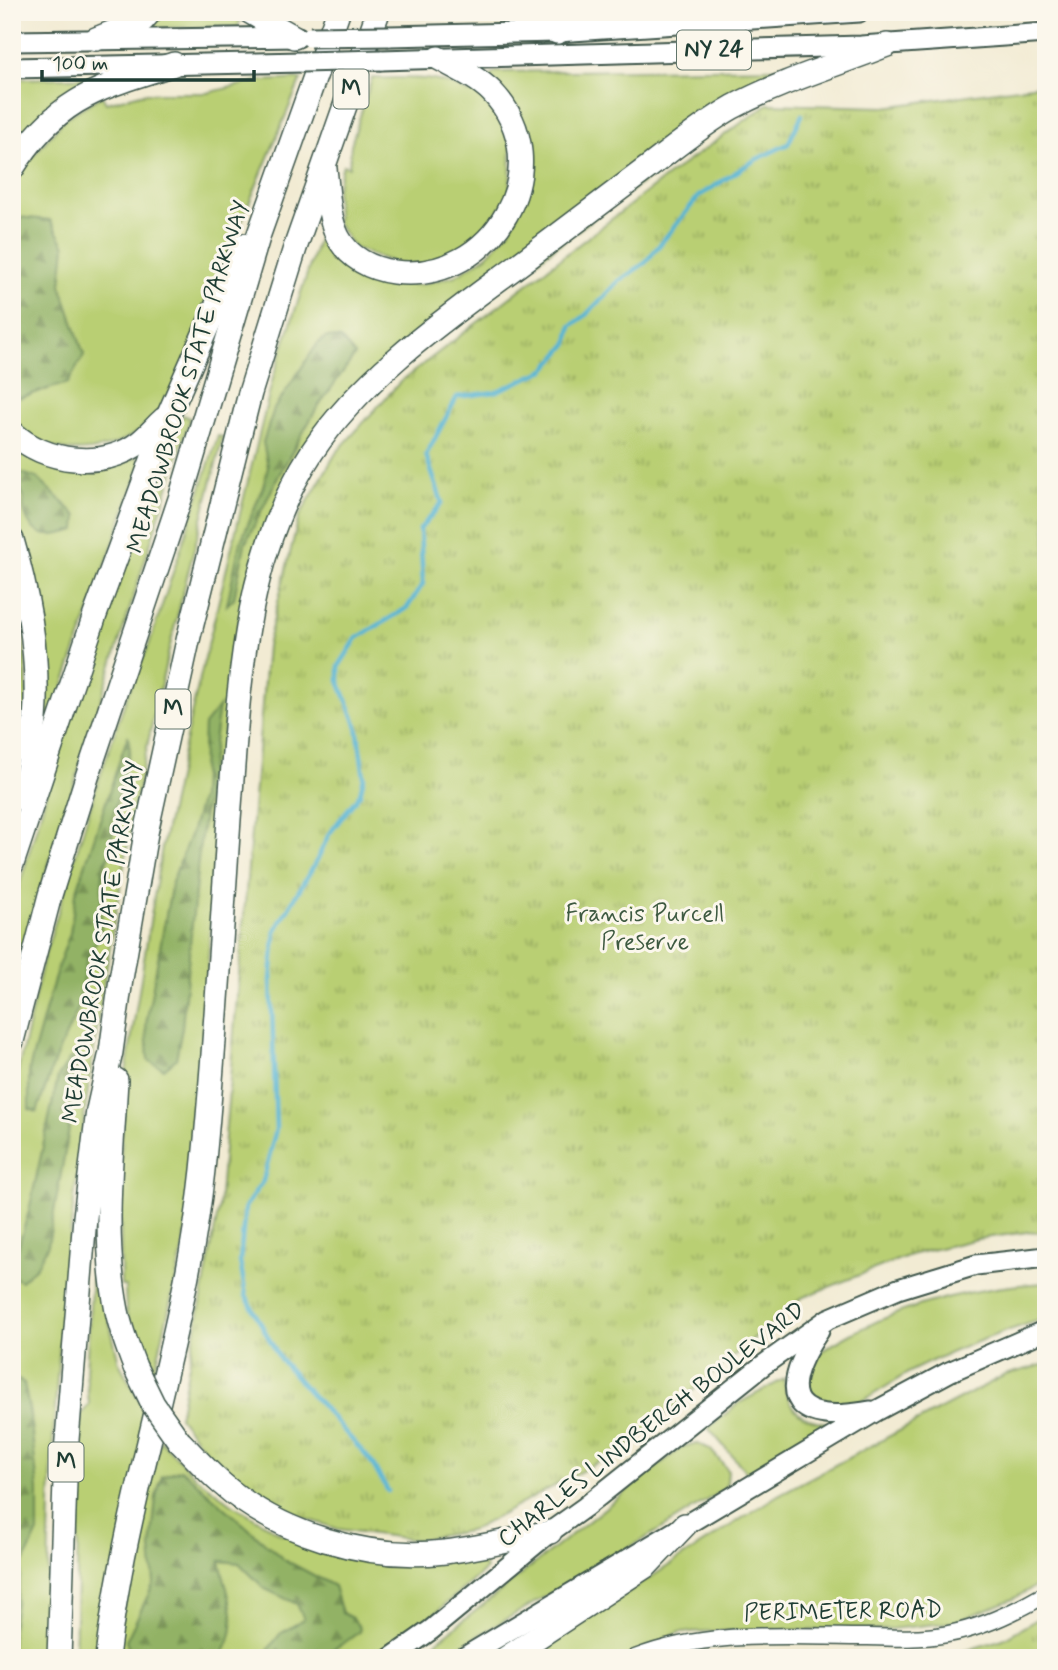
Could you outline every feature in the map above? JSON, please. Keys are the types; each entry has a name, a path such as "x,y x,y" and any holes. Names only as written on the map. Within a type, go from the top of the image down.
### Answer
{"highway":[{"path":"96,39 143,20 150,12"},
{"path":"250,12 302,37"},
{"name":"MEADOWBROOK STATE PARKWAY","path":"12,1041 50,895 181,496 259,234 338,12"},
{"name":"MEADOWBROOK STATE PARKWAY","path":"59,1658 67,1440 85,1217 98,1110 111,1052 146,833 189,636 250,393 295,248 378,12"},
{"path":"557,32 582,22 595,12"},
{"path":"107,1658 125,1546 187,1278 203,1172 241,668 261,569 278,518 295,482 313,450 338,418 408,350 673,148 730,109 777,86 887,45"},
{"path":"324,165 332,217 338,236 346,248 366,264 383,271 411,274 439,270 464,260 486,243 499,228 514,199 519,176 519,154 514,128 492,92 476,79 438,58"},
{"path":"12,169 27,145 52,118 80,98 102,87 174,64"},
{"path":"12,864 95,615 169,414 309,95"},
{"path":"12,432 27,444 64,458 100,458 120,453 139,443 169,414"},
{"path":"12,540 22,576 34,644 36,688 35,720 12,856"},
{"path":"116,1017 110,1211 111,1260 117,1310 135,1367 153,1404 179,1441 220,1483 269,1516 314,1536 352,1547 407,1553 444,1552 550,1532"},
{"path":"506,1658 646,1566 685,1525"}],"main road":[{"name":"NY 24","path":"12,41 557,32 859,12"},
{"name":"NY 24","path":"12,68 887,45 1046,33"},
{"name":"CHARLES LINDBERGH BOULEVARD","path":"391,1658 431,1630 550,1532 762,1366 828,1319 898,1289 976,1265 1046,1257"},
{"path":"828,1319 806,1349 797,1369 794,1381 800,1400 808,1408 828,1414 878,1410"},
{"path":"463,1658 878,1410 950,1372 1046,1330"}],"street":[{"name":"PERIMETER ROAD","path":"635,1658 680,1644 726,1637 890,1638 945,1634 980,1626 1018,1610 1046,1594"}],"green space":[{"path":"161,12 239,12 242,15 238,27 154,28 151,25"},
{"path":"393,12 484,12 470,16 415,17 415,14 392,16"},
{"path":"788,68 788,72 776,72 776,83 340,407 252,567 232,653 223,737 194,1171 184,1244 152,1383 126,1312 125,1286 121,1286 120,1168 126,1072 162,847 191,715 273,378 324,222 355,269 382,282 419,285 455,276 487,256 510,230 522,204 528,172 485,81 495,72"},
{"path":"104,77 80,85 75,94 12,151 12,79"},
{"path":"372,78 434,80 469,93 474,89 496,109 511,144 510,194 472,248 411,269 354,248 337,223 336,190 343,165 349,167 351,145"},
{"path":"301,79 189,356 163,407 137,432 120,442 101,448 82,451 63,449 44,444 27,434 12,420 12,184 15,178 64,119 102,96 106,103 145,93 207,93 257,81"},
{"name":"Francis Purcell Preserve","path":"1046,84 1046,1232 977,1239 910,1255 801,1298 628,1446 473,1530 417,1540 338,1529 283,1511 213,1461 179,1417 219,1207 267,646 299,517 336,453 400,382 674,171 768,104 885,107"},
{"path":"17,217 50,220 65,246 61,285 84,355 68,383 19,398 12,391 12,226"},
{"path":"327,337 341,339 355,355 317,408 279,475 245,544 234,598 227,605 239,546 263,487 268,467 263,442 274,409 318,343"},
{"path":"183,415 190,418 35,908 12,996 12,910 52,775 123,563"},
{"path":"218,436 223,437 187,575 144,760 96,1031 76,1182 55,1409 47,1658 12,1658 12,1097 43,961 98,782 127,696 149,645"},
{"path":"12,448 33,460 68,469 104,468 136,457 142,461 48,730 40,729 32,584 12,518"},
{"path":"15,471 37,478 77,516 76,530 46,535 34,529 25,514"},
{"path":"12,578 24,646 27,715 12,800"},
{"path":"219,706 199,851 182,1028 176,1059 164,1069 148,1060 146,1024 172,882 192,830 201,797 204,725"},
{"path":"128,735 130,750 112,820 113,846 103,870 101,934 87,958 78,1009 56,1057 37,1112 29,1109 29,1070 57,969 70,933 76,893"},
{"path":"71,1057 78,1063 48,1245 37,1266 21,1281 12,1276 17,1250 29,1211 58,1077"},
{"path":"100,1240 108,1316 119,1363 147,1414 98,1658 75,1658 81,1415 89,1404 86,1372 92,1273"},
{"path":"1046,1283 1046,1318 947,1354 851,1405 823,1407 810,1397 802,1384 810,1358 879,1321 949,1297"},
{"path":"1046,1364 1046,1580 1013,1599 954,1622 873,1631 680,1632 624,1658 529,1658 778,1495 1005,1375"},
{"path":"12,1377 24,1383 30,1415 38,1489 38,1532 22,1567 12,1629"},
{"path":"784,1379 789,1399 798,1412 813,1420 833,1424 833,1427 748,1474 708,1428 739,1403"},
{"path":"160,1440 196,1477 232,1504 281,1534 481,1557 486,1569 432,1616 377,1658 116,1658 119,1627"},
{"path":"697,1443 710,1449 728,1470 727,1483 723,1490 440,1658 416,1658 682,1447"},
{"path":"181,1469 283,1559 334,1586 342,1613 352,1618 360,1628 359,1632 333,1649 314,1657 262,1658 280,1634 304,1619 297,1604 265,1589 239,1563 220,1561 232,1610 232,1622 227,1646 220,1658 132,1658 126,1641 154,1583 151,1548 156,1497 162,1476"},
{"path":"1046,1614 1046,1658 696,1658 711,1654 945,1657 1003,1639"}],"waterway":[{"path":"388,1491 370,1460 280,1359 246,1296 240,1261 245,1207 263,1181 276,1129 271,980 275,931 317,860 329,834 360,794 364,777 357,726 339,681 339,666 357,638 407,608 423,584 420,529 442,503 426,455 457,397 495,392 545,370 568,343 571,326 585,316 619,281 645,263 699,196 755,160 788,144 802,115"}]}
